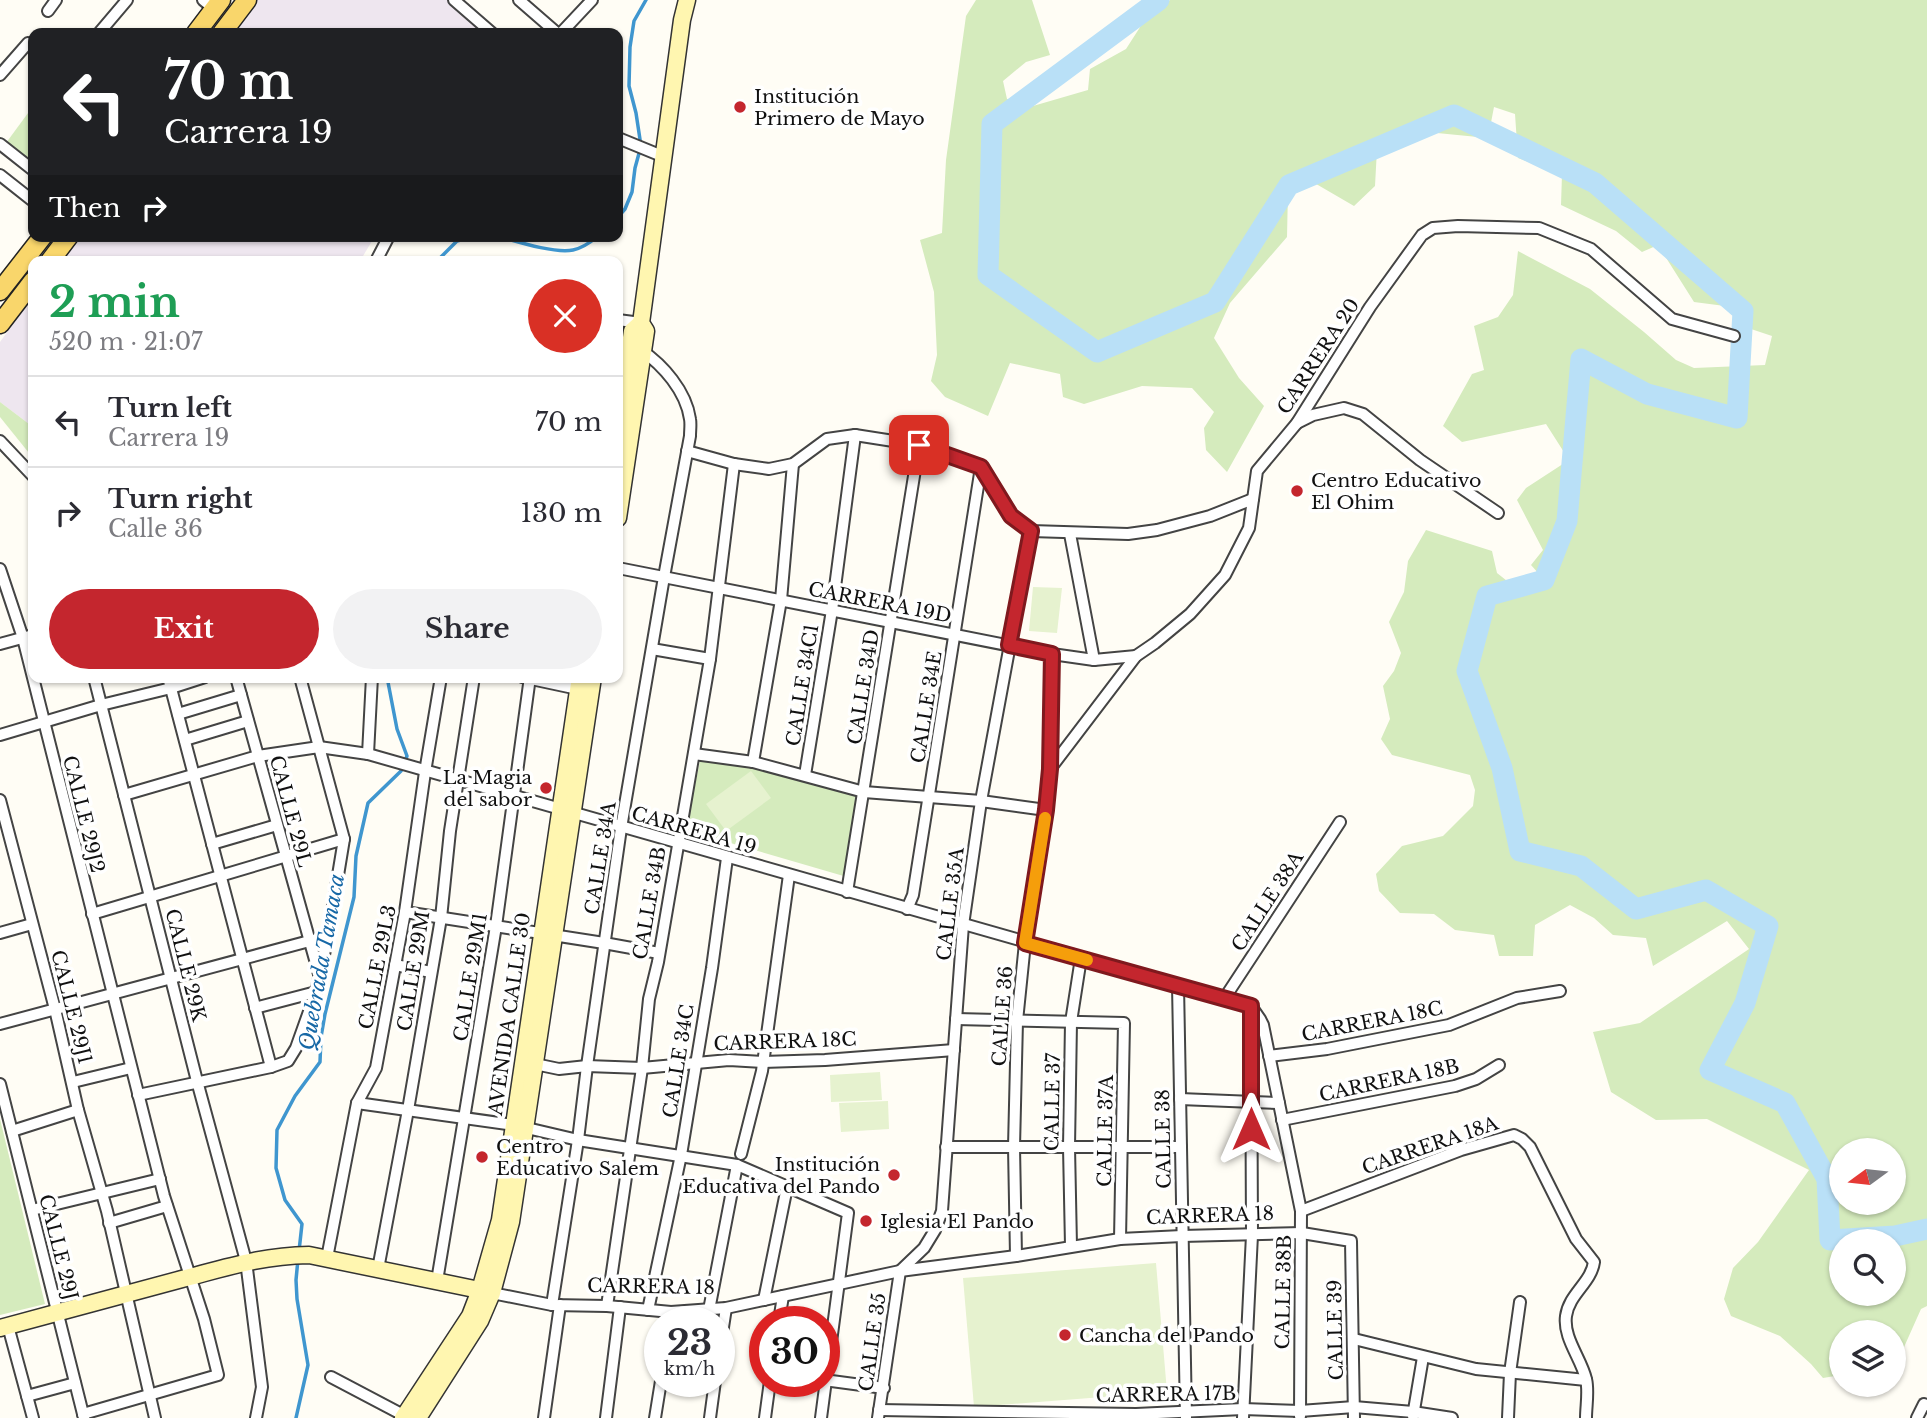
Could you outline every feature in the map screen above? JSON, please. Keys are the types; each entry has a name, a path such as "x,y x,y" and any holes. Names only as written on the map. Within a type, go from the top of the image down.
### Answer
{"main road":[{"path":"226,28 247,0"},
{"path":"623,471 636,349 632,331 641,323 655,153 687,0"},
{"path":"199,28 213,3"},
{"path":"0,290 38,242"},
{"path":"54,256 64,242"},
{"path":"0,324 28,288"},
{"path":"623,393 636,349"},
{"name":"AVENIDA CALLE 30","path":"409,1417 480,1321 486,1291 511,1222 520,1126 566,812 579,683"},
{"name":"AVENIDA CALLE 30","path":"566,812 592,683"},
{"name":"AVENIDA CALLE 30","path":"520,1126 535,1064 548,934"},
{"name":"CARRERA 18","path":"4,1327 246,1261 280,1255 327,1258 486,1291"}],"street":[{"path":"48,11 56,0"},
{"path":"103,28 127,0"},
{"path":"454,0 486,28"},
{"path":"519,0 553,28"},
{"path":"564,28 592,0"},
{"path":"0,75 28,43"},
{"path":"623,140 655,153"},
{"path":"0,144 28,166"},
{"path":"0,176 28,197"},
{"name":"CARRERA 20","path":"1136,656 1191,614 1225,575 1249,528 1257,471 1297,423 1370,307 1422,235 1433,228 1539,228 1591,249 1672,318 1734,337"},
{"path":"623,321 641,323"},
{"name":"CALLE 34A","path":"556,1305 621,828 690,436 690,418 676,384 665,370 636,349"},
{"path":"1297,423 1313,415 1344,408 1363,414 1420,460 1498,513"},
{"path":"687,451 734,464 769,469 793,464 827,439 855,435 919,445 981,467 1011,516 1031,531 1128,534 1157,530 1210,516 1253,499"},
{"name":"CALLE 34C1","path":"805,775 832,610 855,435"},
{"path":"0,443 28,471"},
{"name":"CALLE 34D","path":"847,892 919,445"},
{"name":"CALLE 34B","path":"607,1306 642,1068 649,999 710,659 734,464"},
{"path":"753,762 781,600 793,464"},
{"name":"CALLE 34E","path":"907,909 913,895 981,467"},
{"name":"CALLE 35A","path":"900,1271 924,1248 942,1211 963,925 981,801 1031,531"},
{"path":"1070,534 1094,660"},
{"name":"CALLE 29J2","path":"0,569 28,637"},
{"name":"CARRERA 19D","path":"623,569 1052,654 1094,660 1136,656"},
{"path":"0,644 28,637"},
{"path":"652,649 710,659"},
{"name":"CALLE 36","path":"1016,1256 1014,1147 1017,1021 1025,943 1050,769 1052,654"},
{"path":"1050,769 1136,656"},
{"name":"CALLE 29J2","path":"36,683 43,722 167,1206 204,1320 218,1375 149,1395"},
{"name":"CALLE 29K","path":"96,683 246,1261"},
{"path":"0,735 170,683 271,1067"},
{"name":"CALLE 29L","path":"238,683 319,977"},
{"path":"138,1095 271,1067 288,1061 296,1048 316,992 344,839 302,683"},
{"path":"368,754 372,683"},
{"name":"CALLE 29L3","path":"327,1258 357,1103 376,1068 405,912 419,770 439,683"},
{"name":"CALLE 29M","path":"378,1269 440,918 450,831 473,683"},
{"name":"CALLE 29M1","path":"437,1281 496,926 526,683"},
{"path":"178,714 241,695"},
{"path":"185,740 248,721"},
{"name":"CARRERA 19","path":"124,795 258,756 319,747 368,754 1251,1006"},
{"path":"694,754 753,762 864,792 981,801 1046,810"},
{"name":"CALLE 29J1","path":"0,800 5,838 55,1009 78,1110 127,1294 155,1418"},
{"name":"CALLE 38A","path":"1224,999 1340,822"},
{"path":"212,844 277,825"},
{"path":"92,914 344,839"},
{"name":"CALLE 34C","path":"650,1306 681,1155 727,858"},
{"path":"710,1306 739,1160 763,1062 789,875"},
{"path":"405,912 659,953"},
{"path":"0,933 32,924"},
{"path":"0,1024 328,936"},
{"name":"CALLE 37","path":"1071,1246 1071,1022 1081,958"},
{"path":"395,965 431,972"},
{"name":"CALLE 38","path":"1178,985 1186,1415"},
{"name":"CARRERA 18C","path":"1269,1056 1327,1049 1449,1025 1517,998 1560,990"},
{"path":"255,1008 316,992"},
{"path":"1243,1414 1252,1235 1251,1006"},
{"name":"CALLE 38B","path":"1251,1006 1263,1026 1301,1210 1300,1415"},
{"path":"956,1019 1071,1022"},
{"name":"CALLE 37A","path":"1071,1022 1124,1023 1120,1239"},
{"name":"CARRERA 18C","path":"535,1064 559,1069 587,1066 642,1068 729,1060 825,1060 954,1050"},
{"name":"CARRERA 18B","path":"1282,1120 1455,1086 1476,1080 1499,1065"},
{"path":"73,1082 131,1068"},
{"name":"CALLE 29J","path":"0,1084 83,1416"},
{"path":"1180,1099 1279,1104"},
{"path":"357,1103 520,1126 578,1140 681,1155 739,1160 787,1187 848,1213 836,1306"},
{"path":"12,1131 78,1110"},
{"name":"CARRERA 18A","path":"1301,1210 1461,1150 1514,1135 1530,1147 1576,1239 1594,1262 1592,1271 1572,1299 1566,1317 1570,1341 1586,1380"},
{"path":"946,1147 1181,1147"},
{"path":"32,1210 160,1179"},
{"path":"764,1300 787,1187"},
{"path":"109,1223 167,1206"},
{"name":"CARRERA 18","path":"735,1306 900,1271 1120,1239 1302,1233 1351,1241"},
{"name":"CALLE 39","path":"1351,1241 1354,1412"},
{"path":"246,1261 262,1387 256,1418"},
{"name":"CALLE 35","path":"879,1414 900,1271"},
{"name":"CARRERA 18","path":"486,1291 556,1305 644,1309"},
{"path":"781,1306 783,1296"},
{"path":"1508,1418 1510,1373 1520,1302"},
{"path":"544,1418 556,1305"},
{"path":"606,1418 620,1307"},
{"path":"4,1327 33,1418"},
{"path":"1353,1339 1476,1369 1586,1380 1586,1418"},
{"path":"1413,1415 1423,1357"},
{"path":"331,1377 409,1417"},
{"path":"840,1382 884,1388"},
{"path":"27,1396 75,1383"},
{"path":"83,1416 149,1395"},
{"path":"655,1418 658,1397"},
{"path":"710,1418 713,1397"},
{"path":"765,1418 768,1397"},
{"path":"821,1418 823,1397"},
{"path":"1917,1418 1924,1404"},
{"name":"CARRERA 17B","path":"879,1414 1135,1416 1354,1412 1451,1418"}],"shaded area":[{"path":"256,0 448,0 479,28 235,28"},
{"path":"74,242 371,242 363,256 64,256"},
{"path":"28,304 28,423 0,402 0,342"}],"green space":[{"path":"976,0 1032,0 1050,55 1026,62 1003,81 1007,99 1033,106 1088,90 1090,69 1126,49 1144,21 1170,0 1927,0 1927,1306 1921,1309 1906,1343 1906,1320 1829,1320 1829,1377 1823,1378 1780,1336 1731,1316 1724,1299 1733,1268 1758,1242 1809,1170 1707,1119 1656,1120 1611,1092 1593,1032 1640,1023 1749,949 1727,921 1653,966 1646,938 1613,935 1594,918 1570,905 1535,925 1533,956 1499,956 1494,935 1455,930 1434,914 1400,913 1379,891 1376,874 1402,846 1443,836 1473,806 1475,790 1470,775 1392,755 1381,739 1390,719 1383,686 1394,671 1401,653 1389,622 1404,592 1408,561 1426,530 1492,551 1497,573 1521,592 1526,592 1539,574 1531,565 1543,550 1517,500 1526,488 1569,460 1546,424 1462,442 1443,426 1472,374 1484,370 1474,326 1498,317 1513,295 1518,251 1590,289 1676,360 1694,368 1765,365 1772,336 1745,327 1748,309 1694,302 1658,245 1642,252 1616,231 1561,205 1562,174 1518,158 1515,114 1494,107 1488,138 1437,133 1377,149 1375,186 1354,206 1299,174 1288,190 1287,237 1230,303 1214,338 1239,378 1264,406 1227,472 1206,450 1204,428 1214,412 1192,388 1142,386 1084,404 1063,397 1060,374 1010,363 988,416 945,397 931,381 937,355 934,292 920,240 942,233 946,160 966,16"},
{"path":"28,113 28,162 6,143"},
{"path":"0,402 28,423 28,452 0,417"},
{"path":"1033,587 1062,588 1057,633 1029,631"},
{"path":"701,756 858,790 847,877 686,830"},
{"path":"751,771 771,798 726,831 706,804"},
{"path":"880,1072 882,1100 831,1102 830,1075"},
{"path":"888,1101 889,1129 841,1132 839,1103"},
{"path":"0,1119 45,1304 0,1315"},
{"name":"Cancha del Pando","path":"1156,1263 1167,1392 974,1407 963,1278"}],"waterway":[{"name":"Quebrada Tamaca","path":"623,211 632,192 641,146 629,86 630,47 634,21 646,0"},
{"path":"1159,0 992,124 988,275 1097,352 1215,302 1289,185 1454,115 1595,183 1743,311 1737,418 1647,394 1581,359 1567,521 1544,580 1487,596 1467,671 1502,768 1520,851 1581,866 1636,909 1706,890 1768,926 1745,1003 1710,1070 1785,1103 1827,1179 1830,1240 1895,1236 1927,1229"},
{"name":"Quebrada Tamaca","path":"442,256 456,242"},
{"name":"Quebrada Tamaca","path":"520,242 565,251 580,248 590,242"},
{"name":"Quebrada Tamaca","path":"299,1251 302,1224 285,1200 276,1168 277,1130 295,1096 320,1062 325,1014 354,897 356,856 368,803 401,771 407,756 397,729 388,683"},
{"name":"Quebrada Tamaca","path":"296,1418 308,1365 297,1299 298,1259"}],"slow traffic":[{"path":"1045,818 1025,943 1087,960"}],"place":[{"name":"Institución Primero de Mayo","path":"740,107"},
{"name":"Centro Educativo El Ohim","path":"1297,491"},
{"name":"La Magia del sabor","path":"546,788"},
{"name":"Centro Educativo Salem","path":"482,1157"},
{"name":"Institución Educativa del Pando","path":"894,1175"},
{"name":"Iglesia El Pando","path":"866,1221"},
{"name":"Cancha del Pando","path":"1065,1335"}],"route":[{"path":"919,445 981,467 1011,516 1031,531 1009,645 1052,654 1050,769 1025,943 1251,1006 1251,1129"}]}
